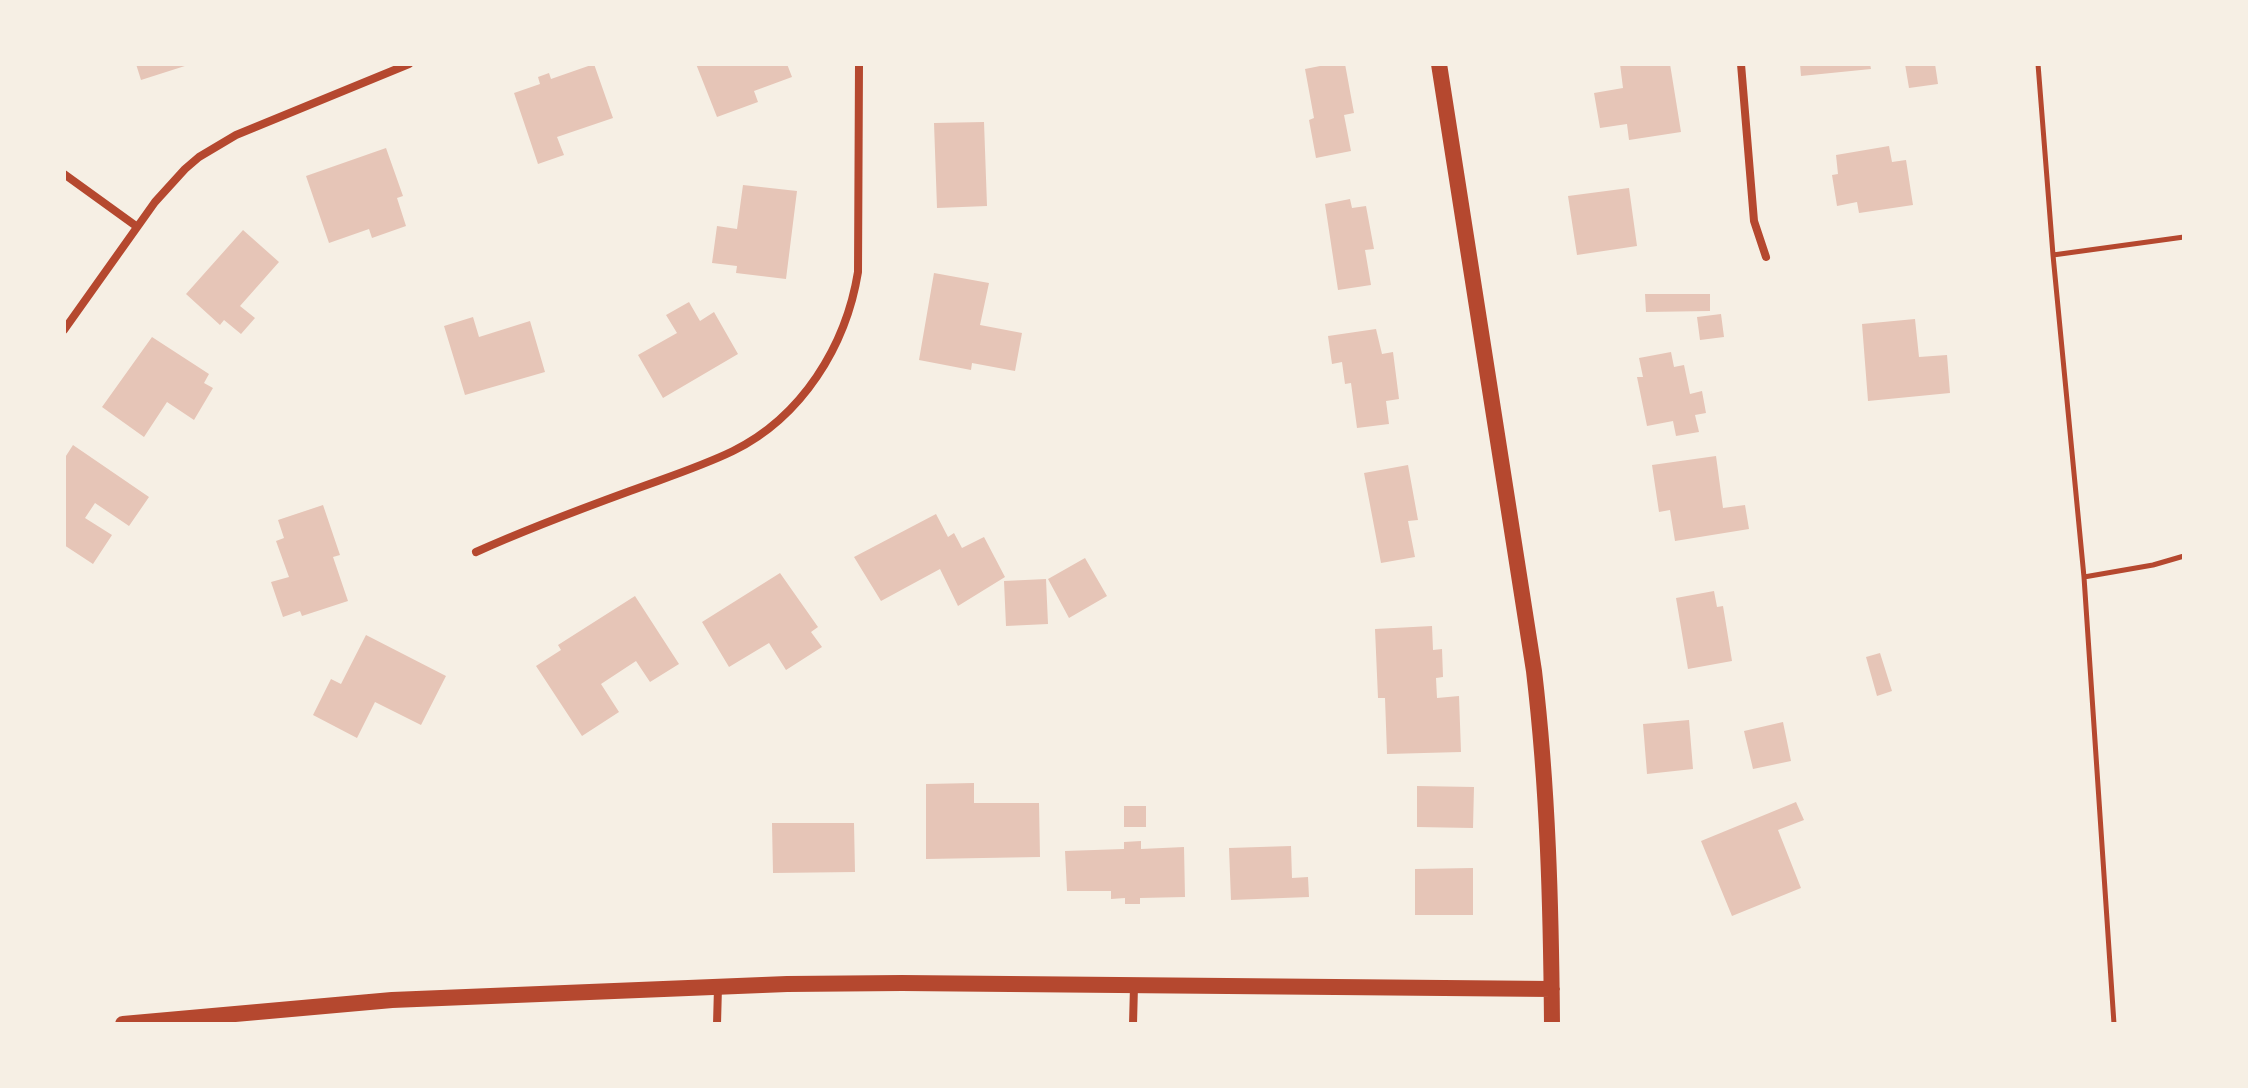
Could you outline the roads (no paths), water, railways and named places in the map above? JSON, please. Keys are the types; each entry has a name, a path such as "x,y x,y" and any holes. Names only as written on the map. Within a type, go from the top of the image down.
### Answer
{"main road":[{"path":"1439,64 1537,697 1547,820 1552,1024"},
{"path":"123,1024 392,1000 874,983 1552,989"}],"street":[{"path":"64,330 136,226 185,169 218,145 256,126 409,64"},
{"path":"476,552 735,450 759,437 780,420 811,385 838,340 855,294 858,272 859,64"},
{"path":"1741,64 1754,221 1766,257"},
{"path":"64,174 136,226"},
{"path":"1133,1024 1134,985"},
{"path":"717,1024 718,987"}]}
